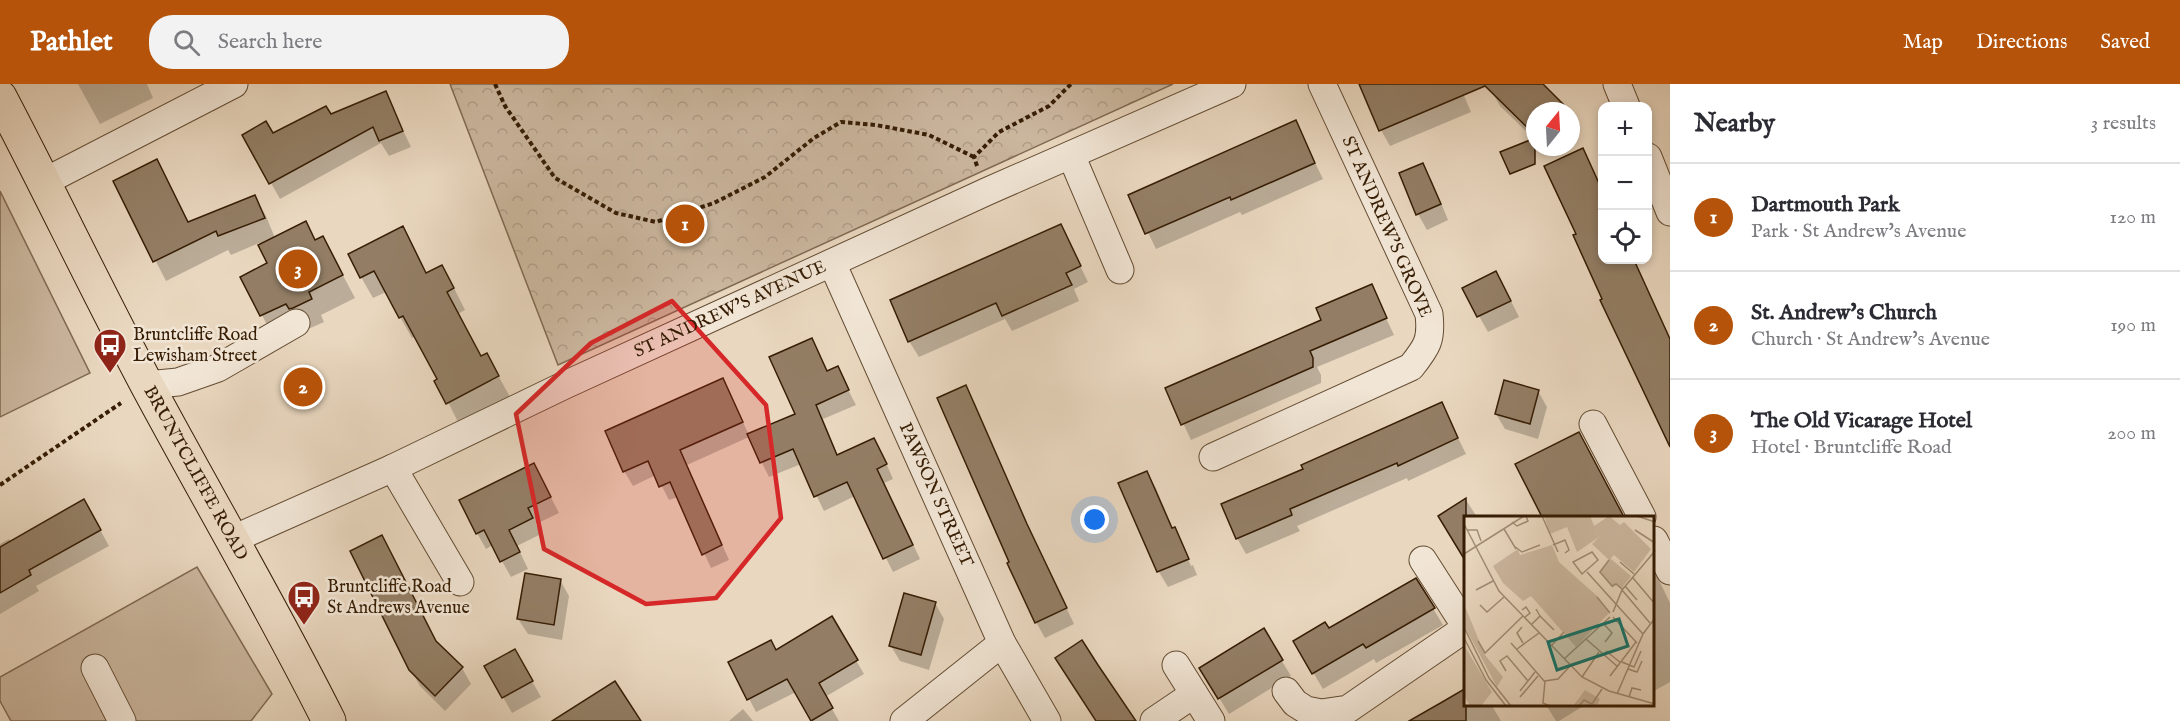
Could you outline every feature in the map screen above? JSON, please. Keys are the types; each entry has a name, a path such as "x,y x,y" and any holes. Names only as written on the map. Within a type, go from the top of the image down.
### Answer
{"main road":[{"name":"BRUNTCLIFFE ROAD","path":"0,97 147,385 231,540 284,631 327,720"}],"street":[{"path":"44,182 205,91 234,84"},
{"name":"ST ANDREW'S AVENUE","path":"231,540 393,468 566,385 988,191 1232,84"},
{"name":"ST ANDREW'S GROVE","path":"1213,457 1411,366 1426,349 1431,331 1429,314 1322,84"},
{"path":"1617,84 1624,102"},
{"path":"1071,155 1120,270"},
{"path":"1652,169 1670,212"},
{"name":"PAWSON STREET","path":"832,263 1002,643 1047,721"},
{"path":"147,385 178,382 218,368 296,323"},
{"path":"1593,424 1641,516"},
{"path":"393,468 460,582"},
{"path":"1655,544 1670,571"},
{"path":"1423,560 1464,625"},
{"path":"1286,691 1294,703 1306,710 1352,715 1464,630"},
{"path":"904,721 1002,643"},
{"path":"1176,665 1211,721"},
{"path":"95,668 122,721"},
{"path":"1155,721 1194,694"}],"path":[{"path":"495,84 505,106 555,178 616,213 656,222 714,203 765,177 814,138 841,122 876,125 929,135 974,157 988,191"},
{"path":"974,157 999,132 1049,106 1071,84"},
{"path":"0,485 147,385"}],"highlighted area":[{"path":"672,301 766,405 781,518 716,598 646,604 544,549 516,414 591,343"}],"green space":[{"path":"450,84 1173,84 558,365"},
{"path":"0,191 90,373 0,417"},
{"path":"197,567 272,694 251,721 11,721 0,701 0,677"}],"building":[{"path":"1359,84 1543,84 1561,102 1526,102 1526,126 1485,86 1379,131"},
{"path":"386,91 403,131 379,141 373,127 269,184 242,135 266,121 273,133 326,106 331,114"},
{"path":"1296,120 1315,163 1145,234 1128,195"},
{"path":"1526,142 1526,156 1535,156 1535,164 1510,174 1500,152"},
{"path":"1583,148 1598,181 1598,264 1636,264 1670,339 1670,447 1600,300 1602,299 1573,235 1576,234 1544,166 1566,156 1580,156 1580,149"},
{"path":"157,159 188,222 255,195 265,218 218,236 216,231 153,262 113,181"},
{"path":"1423,163 1441,204 1416,215 1399,173"},
{"path":"306,221 315,240 323,236 343,275 309,292 312,299 289,309 286,304 260,316 240,277 267,263 258,245"},
{"path":"1061,224 1081,266 1066,273 1072,285 1002,316 996,303 908,342 890,300"},
{"path":"403,226 426,273 442,265 454,288 447,292 481,356 487,353 499,376 446,404 434,381 437,379 403,316 399,318 374,271 360,278 348,254"},
{"path":"1496,271 1511,301 1477,317 1462,288"},
{"path":"1372,284 1387,318 1310,351 1313,367 1181,425 1165,388 1321,320 1316,308"},
{"path":"812,338 827,371 838,366 849,390 816,405 837,455 874,438 887,464 877,469 913,545 883,559 847,482 814,497 793,449 760,463 747,434 795,414 769,357"},
{"path":"723,378 743,422 680,450 722,545 702,555 670,482 659,487 648,461 623,472 605,431"},
{"path":"1504,380 1539,390 1530,424 1495,414"},
{"path":"966,385 1067,608 1035,623 937,398"},
{"path":"1442,402 1458,438 1398,466 1397,463 1290,509 1292,515 1236,539 1221,504 1303,469 1301,465"},
{"path":"1579,432 1623,516 1541,516 1515,464"},
{"path":"534,463 551,497 528,508 533,518 509,530 520,552 500,562 484,530 476,534 459,500"},
{"path":"1147,471 1172,528 1175,527 1189,559 1157,572 1118,483"},
{"path":"1466,498 1464,559 1438,516"},
{"path":"84,499 101,530 29,570 31,575 0,593 0,547"},
{"path":"382,535 436,641 463,667 435,696 409,670 350,551"},
{"path":"525,573 561,579 554,625 517,619"},
{"path":"1416,578 1435,608 1366,648 1363,644 1312,674 1293,641 1325,622 1329,628"},
{"path":"904,593 936,602 921,655 889,646"},
{"path":"832,616 858,660 819,683 833,708 811,721 787,679 747,700 728,662 771,640 776,650"},
{"path":"1264,628 1283,660 1218,699 1199,668"},
{"path":"1082,640 1136,721 1096,721 1055,658"},
{"path":"515,649 533,681 502,698 484,666"},
{"path":"615,681 641,721 552,721"},
{"path":"1464,689 1466,721 1409,721"}],"place":[{"name":"Dartmouth Park","path":"685,224"},
{"name":"The Old Vicarage Hotel","path":"298,269"},
{"name":"Bruntcliffe Road Lewisham Street","path":"110,374"},
{"name":"St. Andrew's Church","path":"303,387"},
{"name":"Bruntcliffe Road St Andrews Avenue","path":"304,626"}]}
